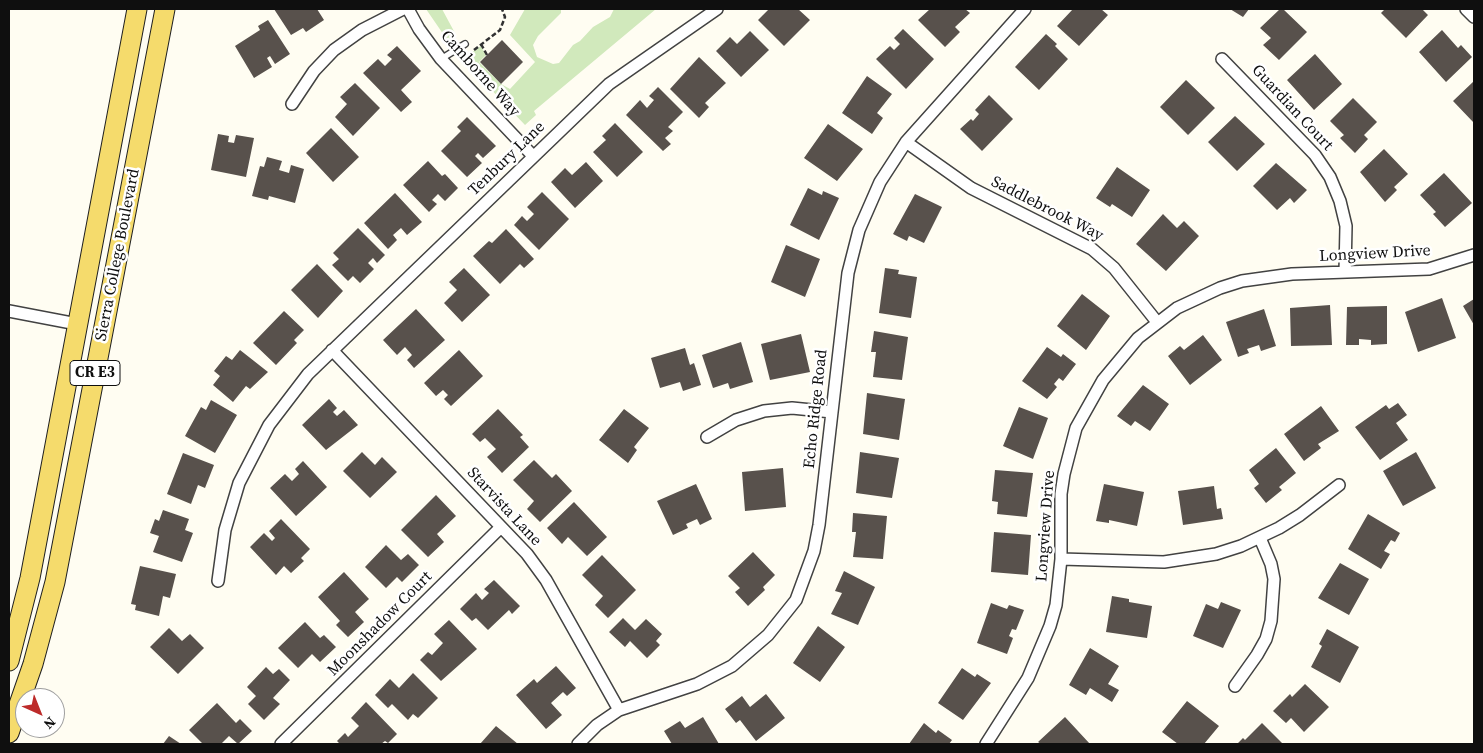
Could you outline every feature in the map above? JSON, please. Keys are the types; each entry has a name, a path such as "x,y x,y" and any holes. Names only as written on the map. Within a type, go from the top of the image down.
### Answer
{"main road":[{"name":"Sierra College Boulevard","path":"9,661 30,578 137,9"},
{"name":"Sierra College Boulevard","path":"9,733 39,646 55,582 166,9"}],"street":[{"path":"292,104 314,71 334,50 362,30 402,9"},
{"name":"Camborne Way","path":"408,9 441,59 534,156"},
{"name":"Tenbury Lane","path":"218,581 225,530 231,507 252,456 282,406 308,374 623,73 717,9"},
{"name":"Echo Ridge Road","path":"578,744 597,725 619,710 713,677 749,652 781,620 796,600 814,551 852,251 859,230 880,182 906,142 1025,9"},
{"path":"1466,9 1474,17"},
{"name":"Guardian Court","path":"1222,59 1315,155 1330,177 1340,201 1346,226 1345,272"},
{"name":"Saddlebrook Way","path":"906,142 971,188 1092,249 1120,274 1157,322"},
{"name":"Longview Drive","path":"987,744 1028,678 1044,646 1056,605 1062,559 1062,488 1069,450 1076,428 1103,380 1138,338 1157,322 1194,299 1242,281 1292,274 1429,269 1474,255"},
{"path":"9,311 77,324"},
{"name":"Starvista Lane","path":"332,350 527,554 546,580 619,710"},
{"path":"707,437 736,420 764,411 792,408 832,412"},
{"path":"1062,559 1130,562 1192,559 1216,554 1260,538 1300,515 1339,485"},
{"name":"Moonshadow Court","path":"281,744 501,527"},
{"path":"1235,686 1266,639 1271,621 1274,579 1271,564 1260,538"}],"lane":[{"path":"441,59 465,44"}],"path":[{"path":"467,54 500,30 505,17 502,9"},
{"path":"481,44 487,55"}],"green space":[{"path":"426,9 442,9 456,35 454,41 450,44"},
{"path":"525,9 561,9 561,13 538,36 533,45 537,57 553,64 559,63 573,45 580,41 593,27 610,17 614,9 656,9 534,111 536,115 525,125 462,59 481,46 486,55 479,62 501,84 510,89 535,62 510,35"}],"building":[{"path":"274,9 317,9 324,20 306,32 303,28 291,35"},
{"path":"769,9 798,9 810,20 784,46 758,20"},
{"path":"930,9 965,9 970,13 955,27 960,32 945,47 918,20"},
{"path":"1073,9 1101,9 1108,15 1079,46 1057,26"},
{"path":"1230,9 1249,9 1243,17"},
{"path":"1280,9 1283,9 1307,32 1279,60 1263,45 1271,38 1260,28"},
{"path":"1385,9 1422,9 1428,15 1406,38 1381,13"},
{"path":"268,20 290,54 275,64 270,56 267,58 272,67 254,78 235,46 260,30 258,26"},
{"path":"903,29 934,59 906,89 876,59 890,46 894,50 900,44 894,38"},
{"path":"1442,30 1458,48 1461,45 1472,57 1446,82 1419,52"},
{"path":"750,31 769,50 741,77 716,51 730,37 737,44"},
{"path":"1046,34 1057,44 1055,46 1068,59 1039,90 1015,67"},
{"path":"502,40 523,62 501,84 480,62"},
{"path":"397,46 421,71 401,90 412,102 401,112 363,73 378,59 385,66 392,59 387,55"},
{"path":"1315,54 1342,84 1314,110 1287,80"},
{"path":"699,57 726,83 705,103 709,107 699,118 670,89"},
{"path":"867,76 892,94 877,113 883,118 872,134 842,113"},
{"path":"1186,80 1215,108 1188,135 1160,107"},
{"path":"1474,81 1474,123 1453,101"},
{"path":"355,83 380,108 353,136 335,117 347,104 340,97"},
{"path":"658,87 683,112 668,127 673,131 665,138 671,144 663,151 626,115 640,100 647,108 654,100 649,96"},
{"path":"989,95 1013,119 982,151 960,129 971,119 973,121 979,114 975,110"},
{"path":"1353,98 1377,122 1364,135 1368,139 1355,153 1340,138 1344,135 1330,121"},
{"path":"1235,116 1265,144 1237,171 1208,142"},
{"path":"467,117 496,146 483,158 478,153 475,156 482,163 467,177 441,151 461,131 457,127"},
{"path":"615,123 643,152 617,177 593,152 606,140 602,136"},
{"path":"828,124 863,149 837,181 804,158"},
{"path":"331,128 359,157 333,182 306,153"},
{"path":"218,134 229,136 228,142 234,143 236,135 254,138 246,177 211,170"},
{"path":"1384,149 1408,174 1394,187 1397,190 1385,202 1360,172"},
{"path":"267,157 282,161 279,170 289,173 291,165 304,169 295,203 269,196 268,200 252,196 260,166 264,167"},
{"path":"428,161 442,176 445,174 458,188 445,201 438,194 432,200 437,204 429,212 403,185"},
{"path":"586,162 603,181 575,208 551,182 565,168 572,175"},
{"path":"1276,163 1307,190 1294,203 1290,198 1277,210 1253,186"},
{"path":"1117,167 1150,190 1132,217 1112,204 1110,207 1096,198"},
{"path":"1444,173 1472,203 1445,227 1433,214 1436,212 1420,195"},
{"path":"808,188 822,195 823,191 839,198 819,240 790,225"},
{"path":"542,192 569,219 539,250 514,225 522,216 527,221 534,214 527,207"},
{"path":"395,193 422,222 407,235 401,228 393,235 397,240 388,249 364,223"},
{"path":"915,194 942,207 924,243 909,236 907,241 893,234"},
{"path":"1163,214 1177,228 1184,221 1199,236 1166,271 1136,244"},
{"path":"358,228 385,255 377,263 373,258 368,263 374,269 360,283 353,276 348,281 332,265 339,259 333,253"},
{"path":"506,229 534,259 524,268 520,264 500,284 473,256 489,241 492,243"},
{"path":"786,245 820,259 805,297 771,282"},
{"path":"317,264 343,291 318,318 291,290"},
{"path":"464,268 490,295 462,322 444,303 457,290 449,282"},
{"path":"885,268 899,270 898,274 917,277 911,318 879,313"},
{"path":"1082,294 1110,316 1086,350 1057,326"},
{"path":"1442,298 1456,338 1418,352 1405,312"},
{"path":"1474,299 1474,325 1463,306"},
{"path":"1330,305 1332,345 1291,346 1290,308"},
{"path":"1387,306 1387,344 1371,345 1371,340 1359,339 1359,345 1346,345 1347,307"},
{"path":"416,309 445,340 414,368 407,360 412,355 405,347 397,355 383,340"},
{"path":"1264,309 1276,346 1261,351 1259,345 1247,349 1249,353 1238,357 1226,322"},
{"path":"284,311 304,330 294,340 297,343 276,365 253,343"},
{"path":"874,331 908,337 902,380 873,377 876,352 871,352"},
{"path":"801,334 810,372 770,380 761,344"},
{"path":"1203,335 1222,360 1190,385 1168,356 1180,346 1184,350"},
{"path":"741,342 753,382 730,389 728,383 713,388 702,355"},
{"path":"1047,347 1061,357 1063,354 1076,364 1063,381 1059,378 1054,384 1057,387 1047,399 1022,381"},
{"path":"685,348 690,365 694,363 701,385 683,391 680,382 660,388 651,358"},
{"path":"240,350 268,372 250,389 246,386 233,402 213,385 220,376 214,371 226,356 232,360"},
{"path":"459,350 483,376 451,406 444,399 448,395 443,390 436,396 424,383"},
{"path":"1143,385 1169,404 1150,431 1135,421 1131,426 1117,416"},
{"path":"867,393 905,399 899,440 863,434"},
{"path":"329,399 337,408 333,412 337,416 344,410 358,425 326,450 302,425"},
{"path":"211,400 237,415 215,453 185,436 201,407 206,410"},
{"path":"1398,403 1407,415 1396,423 1408,440 1380,460 1355,427 1386,405 1389,409"},
{"path":"1321,406 1339,431 1318,444 1321,448 1304,461 1284,434"},
{"path":"1019,407 1048,418 1033,459 1003,446"},
{"path":"498,409 523,435 520,437 529,447 502,473 487,457 496,449 485,438 480,442 472,434"},
{"path":"624,409 649,428 634,447 637,450 628,463 599,440"},
{"path":"1276,448 1296,473 1279,487 1282,490 1266,503 1254,488 1259,484 1249,470"},
{"path":"362,452 375,465 382,457 397,472 370,498 343,471"},
{"path":"860,452 899,458 892,498 856,493"},
{"path":"1416,452 1436,488 1403,506 1383,471"},
{"path":"183,453 214,465 205,488 198,485 191,504 167,494"},
{"path":"534,460 552,478 556,474 572,491 540,522 527,509 534,501 513,480"},
{"path":"303,461 327,487 296,516 270,488 285,474 292,481 299,474 295,469"},
{"path":"783,468 786,507 745,511 742,472"},
{"path":"995,470 1033,473 1027,517 997,514 998,502 992,501"},
{"path":"696,484 712,519 700,525 697,519 686,524 688,528 673,535 657,501"},
{"path":"1104,484 1144,492 1137,526 1109,520 1109,523 1096,521"},
{"path":"1214,486 1217,509 1221,508 1223,519 1183,525 1178,491"},
{"path":"436,495 456,516 437,534 444,542 428,557 401,530"},
{"path":"574,502 607,537 587,556 568,537 562,544 547,528"},
{"path":"163,510 189,519 185,530 193,533 182,562 153,552 159,536 150,533 155,519 159,521"},
{"path":"853,513 887,516 883,559 853,557 856,532 852,532"},
{"path":"1368,514 1400,533 1395,542 1391,540 1384,551 1390,554 1381,569 1348,549"},
{"path":"281,519 310,549 301,558 304,561 291,573 284,566 276,575 250,547 264,533 272,541 275,538 269,531"},
{"path":"994,532 1031,535 1028,575 991,572"},
{"path":"386,545 401,560 408,554 419,565 402,582 397,577 386,588 365,567"},
{"path":"753,552 775,575 763,587 765,590 748,606 735,592 740,588 728,576"},
{"path":"602,555 636,590 608,618 595,605 603,596 582,575"},
{"path":"1340,563 1369,579 1349,615 1318,598"},
{"path":"140,566 176,574 170,598 163,596 159,616 135,610 136,605 131,604"},
{"path":"844,571 875,587 858,625 831,614 842,593 835,591"},
{"path":"344,572 369,599 355,612 364,622 348,637 336,625 340,621 318,597"},
{"path":"494,580 520,606 512,614 509,610 488,630 476,618 472,621 460,609 476,593 482,600 489,593 484,589"},
{"path":"1112,596 1129,599 1129,602 1152,606 1147,638 1106,632"},
{"path":"1221,602 1241,610 1223,648 1193,636 1206,604 1218,609"},
{"path":"991,603 1007,609 1009,605 1024,610 1016,630 1012,629 1009,636 1013,638 1007,654 977,643"},
{"path":"623,618 635,630 646,619 662,634 656,641 660,645 647,658 630,641 625,647 609,632"},
{"path":"449,620 477,649 441,681 420,660 428,652 432,655 443,643 434,634"},
{"path":"305,622 320,638 324,635 336,647 320,662 312,654 298,668 278,648"},
{"path":"818,626 845,647 820,682 793,663"},
{"path":"169,628 182,641 190,634 204,648 178,674 150,647"},
{"path":"1327,629 1359,647 1340,683 1311,667 1322,646 1319,644"},
{"path":"1090,648 1119,666 1108,684 1119,690 1112,702 1090,688 1086,695 1069,685"},
{"path":"556,666 576,688 567,696 563,692 551,703 562,715 546,729 516,695 534,679 537,683"},
{"path":"266,667 273,674 279,669 290,680 273,698 280,704 264,720 248,704 256,696 247,687"},
{"path":"962,668 975,677 977,674 991,683 963,720 938,703"},
{"path":"413,673 438,698 418,718 413,714 408,720 392,704 388,708 375,695 390,679 399,688"},
{"path":"1305,684 1329,707 1304,732 1291,718 1286,723 1273,711 1290,694 1292,697"},
{"path":"766,694 785,718 756,741 740,720 736,723 725,709 742,696 750,707"},
{"path":"1187,701 1219,726 1204,744 1178,744 1162,732"},
{"path":"366,702 397,734 388,743 385,741 381,744 340,744 337,741 345,733 348,737 359,726 351,718"},
{"path":"217,703 236,723 240,719 252,731 238,744 229,736 221,744 203,744 189,730"},
{"path":"703,717 719,744 672,744 664,731 680,721 685,728"},
{"path":"1065,717 1090,744 1041,744 1038,742"},
{"path":"924,723 936,733 938,730 952,740 949,744 909,744"},
{"path":"1262,723 1283,744 1237,744 1243,738 1245,740"},
{"path":"496,726 518,744 480,744"},
{"path":"169,736 181,744 163,744"}]}
